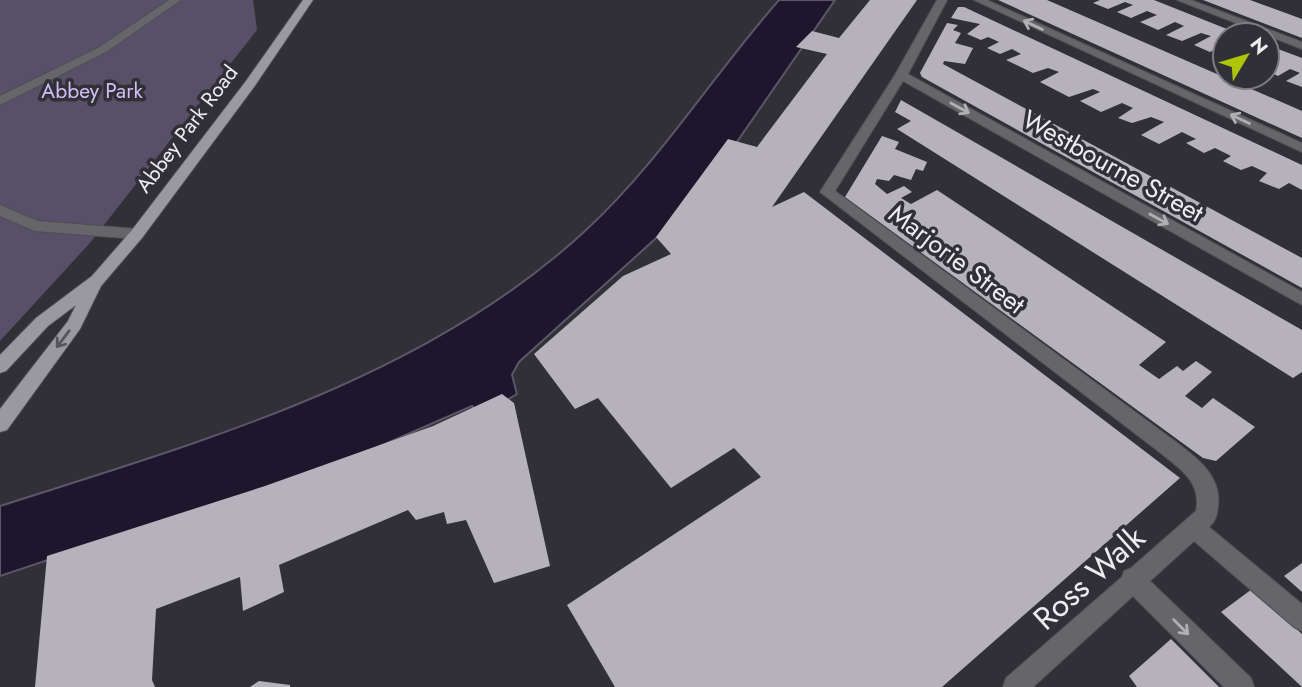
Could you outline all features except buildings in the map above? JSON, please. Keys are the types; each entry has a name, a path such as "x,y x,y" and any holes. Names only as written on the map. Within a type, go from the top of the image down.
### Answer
{"main road":[{"name":"Abbey Park Road","path":"0,366 42,322 97,280 137,234 250,84 307,0"},
{"name":"Abbey Park Road","path":"0,424 74,325 97,280"}],"street":[{"path":"0,101 102,50 176,0"},
{"name":"Marjorie Street","path":"942,0 901,75 827,192 1192,467 1206,482 1211,499 1200,522"},
{"path":"979,0 1302,148"},
{"path":"1182,0 1302,46"},
{"name":"Westbourne Street","path":"901,75 1302,299"},
{"path":"0,210 35,226 137,234"},
{"path":"1200,522 1302,619"},
{"name":"Ross Walk","path":"1015,687 1132,579 1200,522"},
{"path":"1132,579 1242,687"}],"green space":[{"name":"Abbey Park","path":"0,0 253,0 257,30 89,244 0,341"}],"shaded area":[{"path":"779,0 835,0 678,227 664,231 519,362 512,375 517,394 481,416 472,406 353,458 0,576 0,506 155,456 309,400 383,366 455,327 522,283 612,205"}]}
